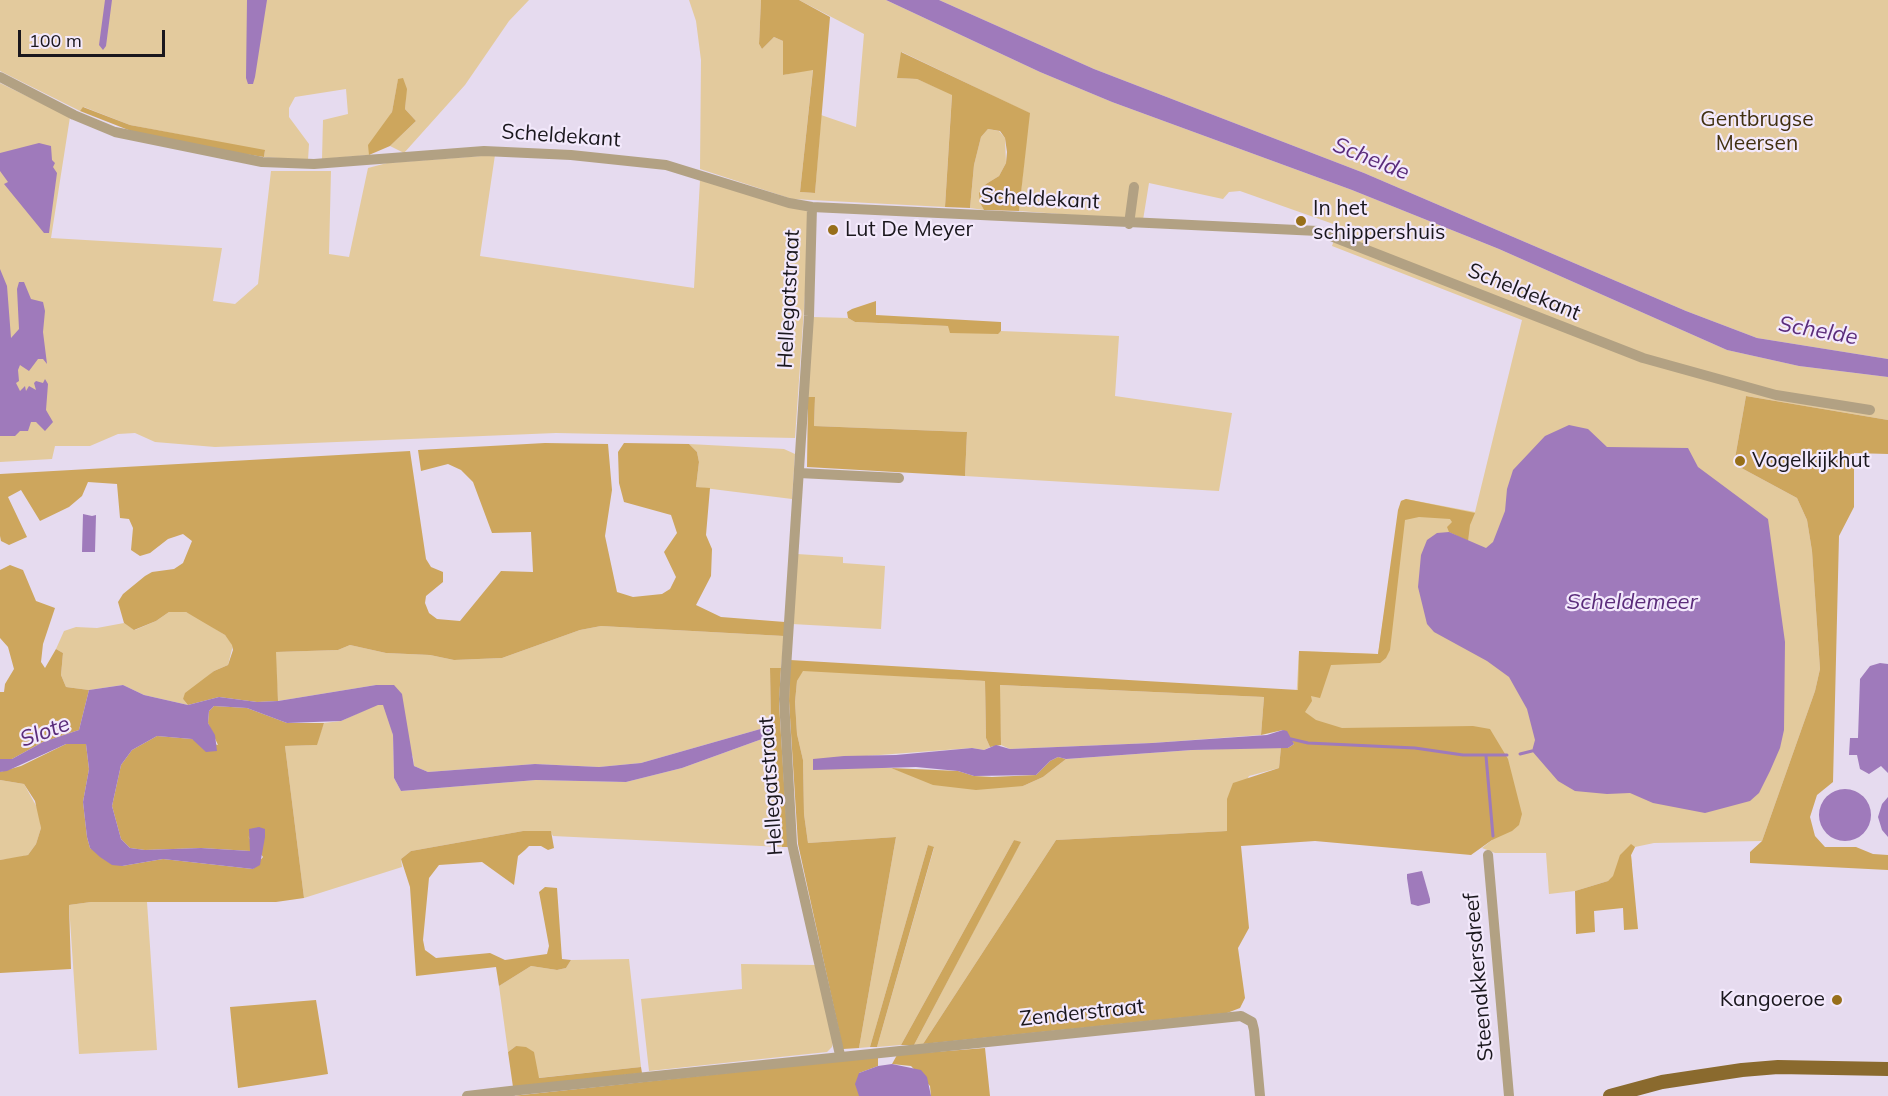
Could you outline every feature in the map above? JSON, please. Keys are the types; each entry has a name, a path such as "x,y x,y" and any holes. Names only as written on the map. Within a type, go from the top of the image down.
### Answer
{"main road":[{"path":"1610,1096 1662,1082 1743,1070 1778,1067 1888,1069"}],"street":[{"name":"Scheldekant","path":"0,77 74,115 115,132 240,159 314,164 501,151 623,159 678,168 789,203 813,207 1129,224 1318,231 1643,358 1776,394 1870,410"},
{"name":"Scheldekant","path":"1129,224 1134,187"},
{"name":"Hellegatstraat","path":"813,207 784,699 792,833 840,1055"},
{"path":"799,473 898,478"},
{"name":"Steenakkersdreef","path":"1488,855 1509,1096"},
{"name":"Zenderstraat","path":"840,1055 1247,1017 1254,1030 1260,1096"},
{"path":"467,1096 840,1055"}],"green space":[{"path":"0,0 529,0 509,21 465,85 404,153 390,146 416,121 405,109 406,96 398,80 392,112 369,155 322,159 323,120 348,114 346,89 295,97 289,108 289,117 309,144 308,160 264,157 265,151 130,125 84,107 80,111 0,71"},
{"path":"689,0 761,0 759,44 762,49 774,37 783,41 783,75 813,69 800,192 815,193 821,115 856,127 864,34 799,0 886,0 1040,72 1112,102 1352,190 1499,249 1727,350 1799,366 1888,377 1888,420 1746,396 1734,464 1797,498 1807,520 1812,551 1820,669 1815,691 1762,841 1654,843 1635,847 1631,855 1632,866 1608,881 1575,891 1549,894 1546,853 1495,853 1482,848 1492,840 1294,736 1299,651 1378,654 1401,501 1406,499 1475,512 1522,320 1332,246 1339,226 1240,191 1229,192 1223,199 1149,183 1143,220 1019,211 1029,113 902,52 898,78 917,79 952,94 945,207 792,199 700,169 701,60 696,21"},
{"name":"Gentbrugse Meersen","path":"939,0 1888,0 1888,359 1757,338 1686,311 1364,173 1094,69"},
{"path":"0,83 70,117 51,238 222,248 213,301 235,304 258,284 271,171 331,171 329,254 349,257 368,168 387,163 495,155 480,256 694,288 700,180 806,210 809,214 809,236 795,438 556,433 215,447 155,442 135,433 118,434 90,446 55,446 52,459 0,462"},
{"path":"988,129 999,131 1005,138 1006,163 999,176 986,184 980,203 984,210 970,208 974,165 981,137"},
{"path":"812,317 848,318 855,322 948,326 997,334 1001,331 1119,336 1115,396 1232,413 1219,491 965,476 967,432 814,426 815,397 808,397"},
{"path":"689,444 784,449 795,454 792,499 696,487 699,462 697,452"},
{"path":"797,554 843,557 843,563 885,566 881,629 792,624"},
{"path":"169,612 186,612 195,616 225,635 233,645 228,665 214,671 183,699 188,705 144,695 123,685 89,690 66,687 61,675 63,653 56,649 64,631 76,627 97,628 124,623 135,630 156,621"},
{"path":"601,626 784,636 781,668 770,669 771,726 641,763 599,767 535,764 428,772 414,766 413,757 376,685 278,701 275,652 338,650 350,645 386,653 430,655 454,660 502,658 580,630"},
{"path":"802,671 985,681 986,738 990,747 984,750 972,748 813,760 891,768 911,775 1007,786 1023,786 1043,777 1066,759 1192,750 1281,747 1279,768 1249,776 1227,820 1227,831 1056,840 923,1044 914,1045 1020,843 1014,840 901,1045 877,1047 934,848 928,845 870,1047 859,1048 896,837 808,843 804,814 803,760 797,734 795,702 797,681"},
{"path":"999,685 1264,697 1261,735 1152,743 1010,749 1001,745"},
{"path":"378,704 384,705 388,714 393,735 394,778 401,791 536,780 626,782 682,768 773,735 782,847 553,836 550,831 523,831 411,851 401,859 402,867 304,898 285,746 316,745 324,723 341,721"},
{"path":"0,780 24,784 39,811 41,828 36,844 28,855 0,860"},
{"path":"91,902 147,902 157,1050 79,1054 69,905"},
{"path":"629,959 641,1067 538,1078 516,1046 508,1052 499,986 531,966 557,970 566,968 571,960"},
{"path":"741,964 816,965 833,1042 832,1047 827,1052 649,1071 641,999 742,989"}],"shaded area":[{"path":"761,0 799,0 830,17 815,193 800,192 813,70 783,75 783,41 774,37 762,49 759,44"},
{"path":"901,52 1030,113 1019,211 984,210 980,203 979,193 986,184 999,176 1006,163 1005,138 1000,131 988,129 981,137 974,165 970,208 945,207 952,95 917,79 897,78"},
{"path":"403,78 407,89 405,109 416,121 390,146 369,155 368,145 392,112 398,79"},
{"path":"83,107 130,125 265,150 264,157 187,145 131,131 80,111"},
{"path":"876,301 876,315 1001,322 1001,331 998,334 950,333 948,326 855,322 848,318 847,312"},
{"path":"1746,396 1888,420 1888,454 1854,453 1854,507 1839,536 1833,782 1817,795 1810,817 1815,836 1825,847 1856,847 1873,854 1888,855 1888,870 1750,863 1750,852 1762,841 1815,691 1820,669 1812,551 1807,520 1797,498 1734,464"},
{"path":"808,397 815,397 814,426 967,432 965,476 807,467"},
{"path":"545,443 608,444 612,490 605,536 617,592 633,597 662,594 670,589 676,577 664,552 677,533 671,515 624,502 619,483 618,452 624,443 689,444 697,452 699,462 696,487 710,488 706,535 712,549 711,576 696,605 721,617 785,622 784,636 601,626 580,630 502,658 454,660 430,655 386,653 350,645 338,650 276,652 278,701 257,702 219,697 188,705 183,699 185,693 214,671 228,665 233,650 232,645 225,635 186,612 169,612 156,621 134,630 124,623 118,602 123,594 145,576 152,572 174,569 183,563 192,541 183,534 168,539 150,553 140,556 131,550 133,528 129,519 120,518 117,484 88,482 82,496 69,507 40,521 21,490 8,497 27,537 9,545 1,541 0,536 0,474 410,451 426,559 431,567 443,572 443,582 426,596 425,603 429,613 437,619 460,621 501,571 533,572 531,532 492,533 473,482 461,470 448,464 421,471 418,450"},
{"path":"1406,499 1475,513 1470,525 1468,541 1449,532 1447,527 1452,522 1450,519 1419,517 1405,520 1390,650 1386,658 1380,663 1331,665 1320,698 1311,696 1312,701 1305,712 1316,720 1342,728 1473,726 1490,729 1508,759 1522,814 1519,825 1471,855 1315,841 1241,846 1249,928 1238,948 1245,998 1240,1008 1227,1013 923,1044 1056,840 1227,831 1227,799 1233,783 1279,768 1281,747 1288,748 1294,744 1283,730 1261,735 1264,697 1000,685 1001,745 990,747 986,738 985,681 803,671 797,681 795,702 797,734 803,760 804,814 808,843 896,837 859,1048 843,1049 798,844 789,701 790,660 1298,690 1299,651 1378,654 1398,510 1401,501"},
{"path":"10,565 23,570 36,601 55,608 43,644 41,662 45,668 56,649 63,653 61,675 66,687 89,690 79,730 43,742 12,759 0,759 0,692 4,692 5,684 14,669 8,647 0,638 0,570"},
{"path":"770,668 781,668 779,703 788,847 782,847 771,726"},
{"path":"214,706 247,708 287,723 324,723 317,745 285,746 304,898 276,902 91,902 69,905 71,969 0,973 0,860 28,855 36,844 41,828 35,801 24,784 0,780 0,772 21,766 66,744 86,744 89,769 83,802 90,848 122,866 163,859 253,869 263,857 248,836 252,843 250,851 201,848 145,850 130,848 121,839 112,806 121,765 132,750 157,736 192,739 218,745 208,723 209,711"},
{"path":"1058,757 1066,759 1043,777 1023,786 976,790 933,785 891,768 958,771 974,776 992,777 1036,775 1050,761"},
{"path":"523,831 551,831 554,848 548,850 541,846 529,846 518,856 514,885 482,862 439,865 429,878 423,940 425,950 436,958 490,953 505,960 547,954 549,946 539,892 545,887 557,888 562,959 571,960 566,968 557,970 531,966 499,986 496,967 416,976 410,887 401,859 411,851"},
{"path":"1014,840 1021,842 914,1045 901,1045"},
{"path":"1631,844 1635,847 1631,855 1638,929 1624,930 1623,908 1594,911 1595,932 1576,934 1575,891 1608,881 1613,876 1620,855"},
{"path":"928,845 934,847 877,1047 870,1047"},
{"path":"316,1000 328,1074 238,1088 230,1007"},
{"path":"516,1046 526,1047 534,1052 539,1078 641,1067 642,1073 513,1087 508,1052"},
{"path":"985,1048 990,1096 931,1096 930,1086 911,1066 892,1064 897,1055"},
{"path":"878,1057 878,1066 859,1073 859,1096 512,1096"}],"water":[{"path":"105,0 112,0 106,46 103,50 99,45"},
{"path":"247,0 267,0 253,84 248,84 246,78"},
{"name":"Schelde","path":"886,0 939,0 1094,69 1364,173 1686,311 1757,338 1888,359 1888,377 1799,366 1727,350 1499,249 1352,190 1112,102 1040,72"},
{"path":"39,143 51,146 52,160 55,163 53,167 57,173 49,233 44,233 4,184 8,182 0,171 0,153"},
{"path":"0,269 7,286 11,338 19,329 17,289 19,282 24,282 31,299 43,302 45,311 43,332 47,364 43,359 38,359 29,371 20,365 19,381 16,383 20,391 25,386 26,391 29,386 36,390 34,383 36,381 43,383 45,379 48,384 46,410 53,422 45,431 36,422 31,422 28,431 20,431 15,436 0,436"},
{"name":"Scheldemeer","path":"1569,425 1588,429 1607,447 1688,448 1698,467 1768,519 1785,642 1784,730 1780,748 1770,771 1759,793 1750,801 1705,813 1653,803 1630,793 1607,794 1575,791 1558,781 1532,751 1535,740 1527,709 1509,677 1487,661 1434,632 1427,624 1418,587 1421,555 1427,540 1437,533 1449,532 1486,548 1493,542 1505,511 1507,489 1513,470 1545,436"},
{"path":"83,514 96,515 95,552 82,552"},
{"path":"1880,663 1888,664 1888,773 1881,766 1869,774 1860,769 1857,755 1849,755 1850,738 1858,738 1860,679 1870,666"},
{"path":"123,685 144,695 188,705 219,697 257,702 278,701 376,685 394,685 402,694 414,766 428,772 535,764 599,767 641,763 771,726 773,735 682,768 626,782 536,780 401,791 394,778 393,735 383,705 341,721 287,723 247,708 214,706 209,711 208,723 215,735 217,751 206,752 192,739 157,736 132,750 121,765 112,806 121,839 130,848 145,850 201,848 250,851 249,829 259,827 265,829 260,865 253,869 163,859 122,866 112,865 90,848 83,802 89,769 86,744 66,744 7,771 0,772 0,759 12,759 43,742 79,730 89,690"},
{"path":"1287,731 1294,744 1288,748 1192,750 1066,759 1058,757 1050,761 1036,775 974,776 958,771 916,767 813,770 813,759 844,756 896,755 972,748 984,750 996,745 1010,749 1152,743 1267,735"},
{"path":"1845,789 1855,791 1863,797 1869,805 1871,815 1869,825 1863,833 1855,839 1845,841 1835,839 1827,833 1821,825 1819,815 1821,805 1827,797 1835,791"},
{"path":"1888,797 1888,837 1882,830 1878,817 1882,804"},
{"path":"1422,871 1430,903 1418,906 1411,904 1407,874"},
{"path":"892,1064 921,1070 927,1077 931,1096 859,1096 855,1084 859,1073"}],"waterway":[{"path":"1291,739 1308,743 1415,748 1463,755 1507,755"},
{"path":"1520,754 1532,751"},
{"path":"1486,756 1493,836"}],"place":[{"name":"In het schippershuis","path":"1301,221"},
{"name":"Lut De Meyer","path":"833,230"},
{"name":"Vogelkijkhut","path":"1740,461"},
{"name":"Kangoeroe","path":"1837,1000"}],"water label":[{"name":"Slote","path":"45,732"}]}
